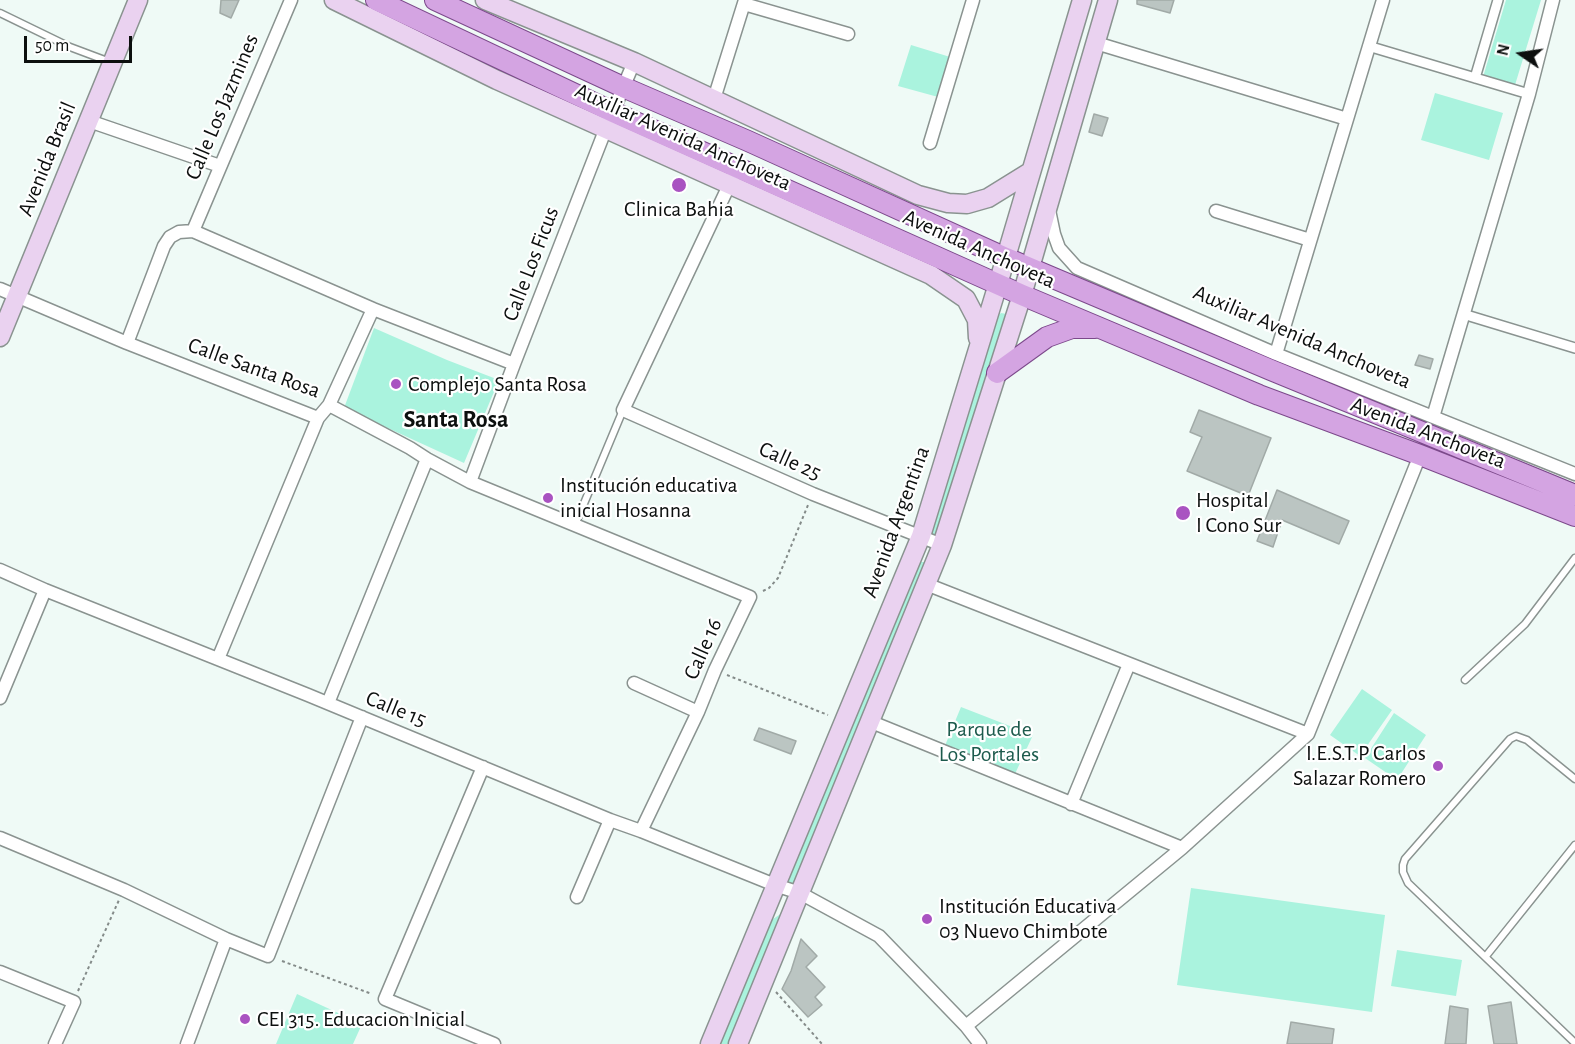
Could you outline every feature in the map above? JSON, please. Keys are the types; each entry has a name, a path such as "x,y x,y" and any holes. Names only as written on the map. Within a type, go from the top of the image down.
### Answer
{"main road":[{"name":"Avenida Brasil","path":"0,337 8,293 89,121 138,0"},
{"name":"Auxiliar Avenida Anchoveta","path":"334,0 497,80 609,120"},
{"name":"Avenida Anchoveta","path":"376,0 609,120 733,176 998,284 1258,394 1575,516"},
{"name":"Avenida Anchoveta","path":"435,0 623,87 738,136 1030,269 1575,495"},
{"name":"Auxiliar Avenida Anchoveta","path":"485,0 634,62 918,195 948,203 967,204 988,198 1030,172"},
{"name":"Avenida Argentina","path":"710,1044 921,536 1006,258 1081,0"},
{"path":"738,1044 942,544 1030,269 1108,0"},
{"name":"Auxiliar Avenida Anchoveta","path":"733,176 931,274 966,300 977,320 978,347"},
{"path":"997,373 1047,337 1072,328 1102,328"}],"street":[{"name":"Calle Los Jazmines","path":"193,231 291,0"},
{"path":"930,143 973,0"},
{"path":"1276,354 1383,0"},
{"path":"1475,78 1498,0"},
{"path":"1433,417 1529,94 1553,0"},
{"path":"714,99 745,2 848,34"},
{"path":"1096,43 1347,119"},
{"path":"1368,46 1529,94"},
{"name":"Calle Los Ficus","path":"470,482 609,120 634,62"},
{"path":"89,121 220,166"},
{"path":"623,410 733,176"},
{"name":"Auxiliar Avenida Anchoveta","path":"1048,206 1059,248 1077,268 1276,354 1575,474"},
{"path":"1216,211 1310,240"},
{"path":"127,343 164,246 170,237 179,232 193,231 373,309 514,364"},
{"name":"Calle Santa Rosa","path":"8,293 127,343 318,418 328,405 470,482 750,597"},
{"path":"328,405 373,309"},
{"path":"1463,314 1575,348"},
{"name":"Calle 25","path":"623,410 813,494 942,544"},
{"path":"218,659 318,418"},
{"path":"966,1026 1182,848 1308,734 1420,455"},
{"path":"328,703 427,459"},
{"name":"Calle 15","path":"0,570 610,820 800,893 879,936 966,1026 980,1044"},
{"path":"926,584 1308,734"},
{"path":"0,698 45,590"},
{"name":"Calle 16","path":"640,831 698,712 715,670 750,597"},
{"path":"1071,804 1129,664"},
{"path":"634,683 698,712"},
{"path":"0,838 124,890 226,939 268,956 362,717"},
{"path":"870,721 1182,848"},
{"path":"483,767 385,999 494,1044"},
{"path":"577,897 610,820"},
{"path":"187,1044 226,939"},
{"path":"0,972 74,1002 55,1044"}],"lane":[{"path":"0,13 70,47 113,63"},
{"path":"575,525 623,410"},
{"path":"1465,680 1525,624 1575,558"},
{"path":"1575,779 1527,740 1516,736 1405,859 1403,865 1403,872 1408,883 1575,1043"},
{"path":"1486,956 1575,845"}],"path":[{"path":"750,597 770,588 778,578 813,494"},
{"path":"715,670 844,722"},
{"path":"74,1002 124,890"},
{"path":"268,956 385,999"},
{"path":"765,979 822,1044"}],"green space":[{"path":"1506,0 1541,0 1515,85 1483,77"},
{"path":"911,45 960,60 949,100 898,86"},
{"path":"1435,93 1503,113 1489,160 1421,140"},
{"path":"1001,313 1007,314 937,540 932,537 929,529 993,320"},
{"path":"374,328 499,380 464,463 344,408"},
{"path":"916,562 925,562 931,571 792,890 787,881"},
{"path":"1362,689 1392,710 1360,756 1330,735"},
{"name":"Parque de Los Portales","path":"961,707 1033,735 1014,776 944,748"},
{"path":"1394,713 1426,735 1397,780 1365,758"},
{"path":"1191,888 1385,915 1372,1012 1177,985"},
{"path":"782,913 738,1044 719,1044 770,921"},
{"path":"1397,950 1462,960 1456,996 1391,986"},
{"path":"297,994 362,1024 353,1044 276,1044"}],"building":[{"path":"221,0 239,0 231,18 220,13"},
{"path":"1137,0 1174,0 1170,13 1137,4"},
{"path":"1094,114 1108,118 1102,136 1089,132"},
{"path":"1419,355 1433,359 1430,369 1415,365"},
{"path":"1199,410 1271,438 1248,496 1187,471 1202,437 1190,432"},
{"path":"1277,490 1349,521 1339,544 1282,520 1273,547 1257,541"},
{"path":"759,728 796,741 791,754 754,740"},
{"path":"801,939 817,956 806,967 825,987 815,997 822,1005 808,1017 782,989 791,971"},
{"path":"1511,1002 1517,1044 1494,1044 1488,1006"},
{"path":"1450,1006 1468,1009 1466,1044 1445,1044"},
{"path":"1291,1022 1334,1029 1332,1044 1287,1044"}],"place":[{"name":"Clinica Bahia","path":"679,185"},
{"name":"Complejo Santa Rosa","path":"396,384"},
{"name":"Institución educativa inicial Hosanna","path":"548,498"},
{"name":"Hospital I Cono Sur","path":"1183,513"},
{"name":"I.E.S.T.P Carlos Salazar Romero","path":"1438,766"},
{"name":"Institución Educativa 03 Nuevo Chimbote","path":"927,919"},
{"name":"CEI 315. Educacion Inicial","path":"245,1019"}],"district":[{"name":"Santa Rosa","path":"456,420"}]}
